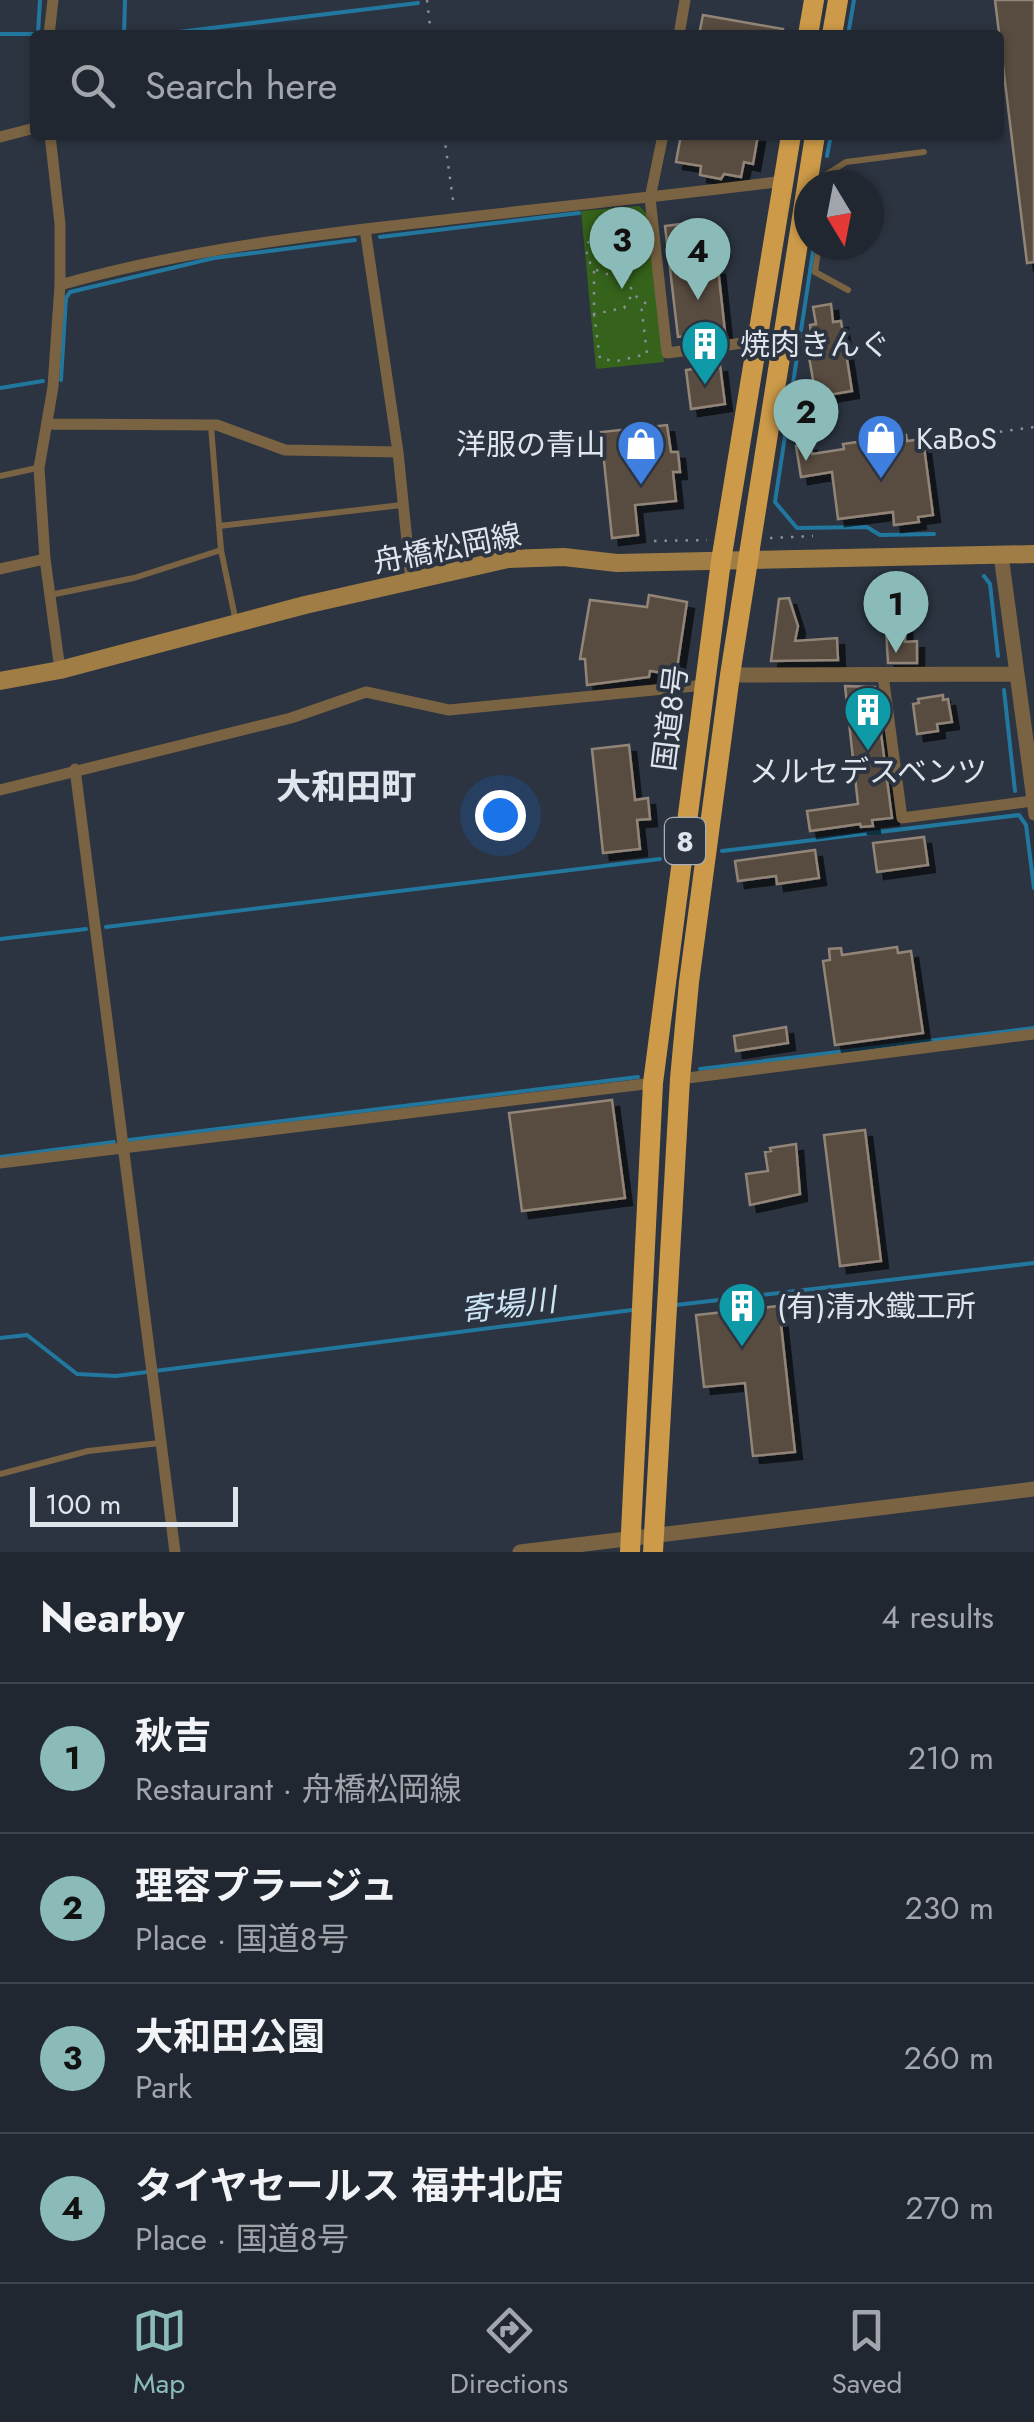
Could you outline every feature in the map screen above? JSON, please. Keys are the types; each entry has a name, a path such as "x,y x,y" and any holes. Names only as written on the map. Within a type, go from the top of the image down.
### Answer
{"highway":[{"path":"809,30 814,0"},
{"path":"833,30 838,0"},
{"name":"国道8号","path":"631,1545 653,1083 722,561 790,140"},
{"name":"国道8号","path":"811,170 814,140"},
{"name":"国道8号","path":"653,1544 680,1079 702,873 797,260"}],"main road":[{"name":"舟橋松岡線","path":"0,681 60,670 236,623 508,559 564,557 617,563 1034,554"}],"street":[{"path":"50,30 53,0"},
{"path":"680,30 685,0"},
{"path":"0,137 30,129"},
{"path":"51,140 60,224 60,285 47,424 38,468 60,670"},
{"path":"662,140 650,198 667,352 758,341"},
{"path":"60,285 191,254 365,229 784,181"},
{"path":"365,229 398,452 410,580"},
{"path":"47,424 211,425 285,450 398,452"},
{"path":"884,675 902,818 1033,805 1001,554"},
{"path":"0,568 45,559"},
{"path":"730,676 1015,674"},
{"path":"0,790 290,718 366,692 449,710 705,685"},
{"path":"75,770 175,1552"},
{"path":"680,1079 1034,1034"},
{"path":"0,1162 653,1083"},
{"path":"520,1552 653,1544 1034,1489"}],"lane":[{"path":"835,170 846,162 924,152"},
{"path":"817,260 815,272 848,290"},
{"path":"211,425 221,550 236,623"},
{"path":"0,476 38,468"},
{"path":"219,526 403,505"},
{"path":"50,595 134,578 221,550"},
{"path":"0,1474 88,1451 160,1443"}],"path":[{"path":"427,0 431,30"},
{"path":"445,140 455,218"},
{"path":"640,301 647,354 617,361 600,359 591,281 594,269 587,255 589,239 598,228 620,224 634,233 640,253 627,278 640,301 657,306"},
{"path":"594,269 613,277 629,272"},
{"path":"594,314 624,308 633,293"},
{"path":"927,442 1034,427"}],"green space":[{"path":"639,206 649,216 664,362 596,369 581,211"}],"building":[{"path":"995,0 1034,0 1034,262 1027,263 1004,74 1004,30 999,30"},
{"path":"703,15 783,29 783,30 700,30"},
{"path":"680,140 757,140 753,164 744,162 741,177 700,175 701,166 676,162"},
{"path":"704,221 709,269 718,268 725,332 678,337 665,226"},
{"path":"831,304 833,322 841,321 852,391 816,397 809,357 814,356 810,325 816,324 813,307"},
{"name":"焼肉きんぐ","path":"720,365 725,404 691,409 686,370"},
{"name":"洋服の青山","path":"667,425 671,452 678,452 680,472 673,472 676,501 635,505 638,535 612,538 601,432"},
{"name":"KaBoS","path":"906,435 907,441 923,439 933,515 918,517 919,522 894,525 893,512 838,519 832,472 801,477 796,446 810,444 812,454 844,449 843,444"},
{"path":"883,578 906,578 905,642 917,641 917,663 888,663"},
{"path":"649,595 687,602 676,675 650,671 649,677 587,685 585,659 580,659 590,600 647,607"},
{"path":"789,598 798,626 795,641 837,638 838,660 771,661 779,599"},
{"name":"メルセデスベンツ","path":"845,686 875,687 892,818 872,820 873,826 860,824 810,831 807,811 858,804"},
{"path":"943,695 943,700 948,699 952,722 937,724 938,731 917,734 913,704 919,703 918,699"},
{"path":"629,745 635,800 648,798 650,819 637,820 640,849 603,853 592,749"},
{"path":"924,837 928,865 877,872 873,843"},
{"path":"815,850 819,878 777,884 776,876 738,881 735,861"},
{"path":"897,947 898,953 911,951 923,1033 835,1045 823,961 830,960 829,949 841,948 842,955"},
{"path":"786,1027 788,1043 736,1051 734,1036"},
{"path":"612,1100 625,1198 522,1211 509,1113"},
{"path":"865,1130 881,1261 840,1266 824,1135"},
{"path":"796,1144 800,1194 750,1205 746,1174 768,1171 765,1152 770,1148"},
{"name":"(有)清水鐵工所","path":"779,1306 795,1452 753,1456 745,1383 704,1387 696,1315"}],"waterway":[{"path":"38,30 40,0"},
{"path":"124,30 125,0"},
{"path":"849,30 854,0"},
{"path":"195,30 418,3"},
{"path":"0,34 30,34"},
{"path":"827,156 830,140"},
{"path":"380,237 579,213"},
{"path":"61,380 66,298 70,292 214,258 355,240"},
{"path":"812,260 775,502 797,528 867,527 880,535 934,534"},
{"path":"0,388 43,381"},
{"path":"984,576 990,584 998,656"},
{"path":"1004,690 1015,791"},
{"path":"722,851 1019,815 1026,825 1034,888"},
{"path":"106,927 660,859"},
{"path":"0,939 86,929"},
{"path":"700,1069 1034,1028"},
{"path":"129,1140 638,1077"},
{"path":"0,1157 114,1142"},
{"name":"寄場川","path":"676,1305 1034,1263"},
{"name":"寄場川","path":"0,1338 27,1335 77,1374 116,1376 632,1310"}],"place":[{"name":"大和田公園","path":"622,289"},
{"name":"タイヤセールス 福井北店","path":"698,300"},
{"name":"焼肉きんぐ","path":"705,386"},
{"name":"理容プラージュ","path":"806,461"},
{"name":"KaBoS","path":"881,480"},
{"name":"洋服の青山","path":"641,486"},
{"name":"秋吉","path":"896,653"},
{"name":"メルセデスベンツ","path":"868,752"},
{"name":"(有)清水鐵工所","path":"742,1348"}],"district":[{"name":"大和田町","path":"346,787"}]}
